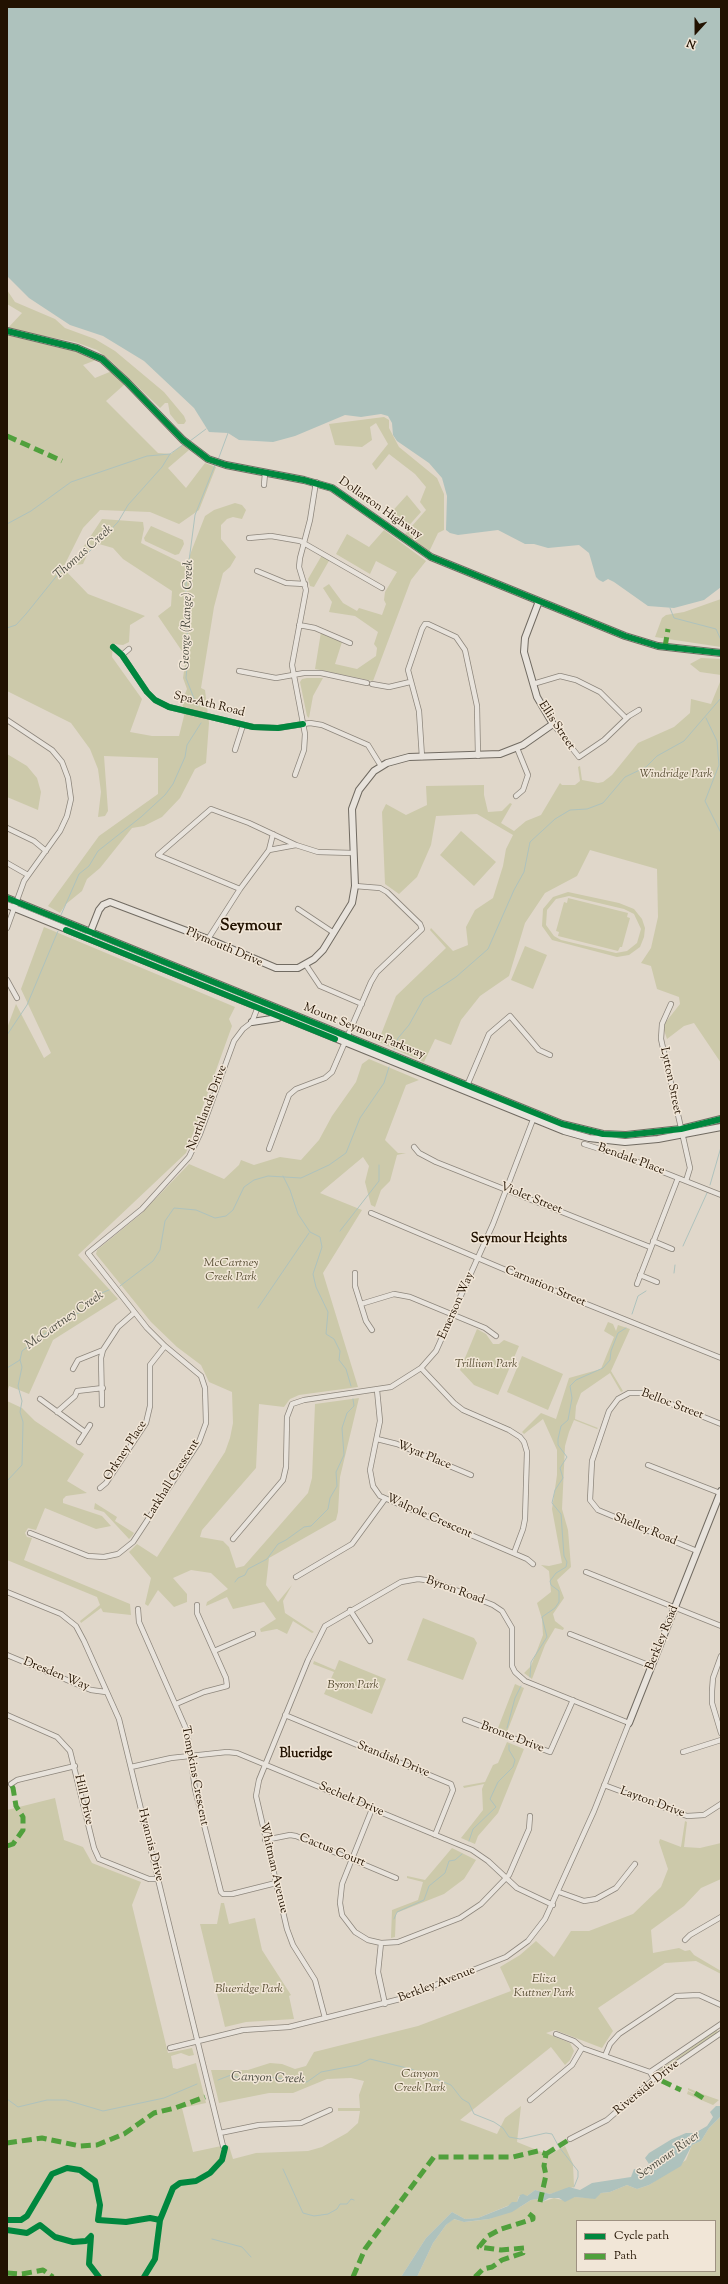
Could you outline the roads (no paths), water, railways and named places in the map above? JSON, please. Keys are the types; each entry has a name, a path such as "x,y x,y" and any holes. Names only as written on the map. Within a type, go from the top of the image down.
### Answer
{"street":[{"name":"Dollarton Highway","path":"7,331 77,348 92,354 112,367 183,440 201,455 226,465 316,482 332,488 423,553 647,644 721,653"},
{"path":"264,485 265,473"},
{"path":"295,775 304,750 303,724 293,676 293,656 305,594 305,584 299,563 305,544 316,482"},
{"path":"249,538 271,536 305,544 382,588"},
{"path":"257,572 286,582 305,584"},
{"name":"Ellis Street","path":"539,601 523,644 533,684 541,705 553,724 579,757 604,740 626,718"},
{"path":"422,758 419,711 410,682 409,666 425,624 445,631 460,640 465,650 475,696 478,756"},
{"path":"299,625 315,628 350,643"},
{"name":"Spa-Ath Road","path":"113,647 122,655 147,692 155,700 187,712 243,726 278,728 315,723 349,735 368,745 381,766"},
{"path":"122,655 129,649"},
{"path":"239,671 270,677 293,676 304,673 321,673 389,687 410,682"},
{"path":"533,684 560,676 572,678 593,687 626,718 639,710"},
{"path":"7,720 52,750 62,762 68,778 70,799 67,816 60,831 28,874 7,928"},
{"name":"Plymouth Drive","path":"88,938 99,910 105,904 110,902 208,939 276,968 290,969 306,965 320,954 350,907 355,886 352,814 356,796 365,780 381,766 397,759 500,754 517,748 553,724"},
{"name":"Spa-Ath Road","path":"235,750 243,726"},
{"path":"516,796 523,790 528,775 517,748"},
{"path":"240,889 158,855 211,809 296,845 322,853 353,852"},
{"path":"7,828 34,841 46,850"},
{"path":"208,939 240,889 269,850 273,834"},
{"path":"269,850 296,845"},
{"path":"7,863 28,874"},
{"path":"269,1149 289,1096 296,1089 329,1076 335,1068 362,1004 378,972 422,929 420,924 387,892 380,888 355,886"},
{"name":"Mount Seymour Parkway","path":"7,898 15,905 88,938 281,1018 347,1040"},
{"name":"Mount Seymour Parkway","path":"7,905 15,905 90,932 260,1002 347,1040 534,1116 564,1131 604,1141 634,1142 721,1126"},
{"path":"298,909 334,933"},
{"path":"306,965 320,986 362,1004"},
{"path":"7,980 15,990 17,998"},
{"name":"Northlands Drive","path":"88,1253 142,1209 189,1157 200,1134 234,1041 242,1029 252,1022 260,1002"},
{"name":"Lytton Street","path":"671,1004 662,1024 661,1039 690,1168 686,1181"},
{"path":"466,1088 489,1034 510,1016 539,1050 550,1055"},
{"path":"252,1022 281,1018"},
{"name":"Emerson Way","path":"232,1539 282,1480 286,1467 287,1417 292,1404 304,1400 377,1390 402,1382 422,1368 436,1350 478,1259 534,1116"},
{"name":"Mount Seymour Parkway","path":"682,1132 721,1119"},
{"name":"Bendale Place","path":"584,1144 618,1154 721,1195"},
{"name":"Violet Street","path":"414,1147 419,1153 436,1162 506,1188 650,1247"},
{"path":"637,1284 650,1247 678,1178"},
{"name":"Carnation Street","path":"371,1213 478,1259 721,1358"},
{"path":"653,1241 672,1249"},
{"name":"Larkhall Crescent","path":"30,1533 83,1554 98,1558 118,1554 136,1538 199,1442 206,1423 205,1388 201,1376 165,1346 134,1313 88,1253"},
{"path":"355,1273 355,1286 368,1325 372,1330"},
{"path":"640,1275 657,1282"},
{"path":"361,1304 385,1296 404,1295 485,1328 496,1336"},
{"path":"102,1405 103,1388 101,1358 103,1350 118,1327 134,1313"},
{"name":"Orkney Place","path":"100,1488 106,1483 146,1423 150,1406 150,1365 165,1346"},
{"path":"73,1369 78,1360 103,1350"},
{"path":"422,1368 454,1403 463,1410 509,1430 520,1436 524,1442 527,1452 525,1519 524,1529 514,1553"},
{"path":"57,1412 75,1396 77,1391 103,1388"},
{"name":"Walpole Crescent","path":"377,1390 380,1416 370,1475 376,1491 385,1499 514,1553 533,1564"},
{"name":"Belloc Street","path":"594,1507 590,1495 592,1461 610,1411 618,1399 629,1393 639,1392 721,1424"},
{"path":"40,1399 85,1432"},
{"path":"79,1442 90,1425"},
{"name":"Wyat Place","path":"377,1439 397,1444 471,1475"},
{"path":"648,1465 721,1492"},
{"name":"Berkley Road","path":"604,1785 721,1492"},
{"path":"296,1577 352,1544 385,1499"},
{"name":"Shelley Road","path":"594,1507 602,1513 698,1550"},
{"path":"586,1572 721,1626"},
{"name":"Byron Road","path":"285,1715 318,1636 325,1626 350,1610 401,1582 425,1579 442,1584 493,1605 502,1611 512,1628 512,1660 515,1672 530,1684 629,1723"},
{"name":"Hyannis Drive","path":"7,1592 61,1614 76,1626 84,1641 122,1730 223,2146"},
{"path":"176,1704 204,1692 226,1686 226,1678 197,1613 197,1605"},
{"name":"Tompkins Crescent","path":"138,1609 139,1622 185,1724 191,1755 195,1789 221,1892 223,1894 232,1894 276,1883"},
{"path":"350,1610 370,1641"},
{"path":"214,1652 253,1634"},
{"path":"570,1634 651,1666"},
{"name":"Dresden Way","path":"7,1655 91,1690 106,1692"},
{"path":"721,1656 713,1678 712,1691 712,1703 721,1733"},
{"name":"Bronte Drive","path":"465,1720 550,1752 573,1700"},
{"name":"Hill Drive","path":"7,1715 62,1740 70,1751 97,1856 106,1863 149,1879 158,1879"},
{"name":"Whitman Avenue","path":"285,1715 258,1780 256,1796 289,1937 315,1980 325,2018"},
{"name":"Standish Drive","path":"285,1715 451,1784 453,1790 435,1835"},
{"path":"683,1752 721,1740"},
{"name":"Sechelt Drive","path":"131,1767 191,1755 227,1752 237,1753 481,1855 524,1892 553,1905"},
{"path":"11,1784 17,1780 75,1766"},
{"name":"Layton Drive","path":"604,1785 687,1816 704,1815 721,1804"},
{"name":"Berkley Avenue","path":"170,2048 197,2040 242,2030 290,2027 385,2004 416,1994 506,1957 535,1933 553,1905 604,1785"},
{"path":"372,1809 351,1858 340,1892 340,1903 342,1915 350,1927 361,1937 381,1943 398,1942 460,1918 480,1904 506,1878 512,1868 529,1829 530,1816"},
{"name":"Cactus Court","path":"266,1840 290,1835 296,1836 396,1878"},
{"path":"559,1892 584,1901 596,1898 616,1888 635,1864"},
{"path":"685,1940 721,1917"},
{"path":"381,1943 378,1972 385,2004"},
{"path":"605,2056 610,2044 619,2034 676,1996 699,1995 721,2005"},
{"name":"Riverside Drive","path":"650,2072 720,2026"},
{"name":"Riverside Drive","path":"570,2139 607,2120 654,2079 721,2033"},
{"path":"556,2034 574,2041 582,2048 650,2072 654,2079"},
{"path":"530,2100 572,2065 582,2048"},
{"path":"220,2133 259,2125 301,2123 330,2110"}],"water":[{"path":"7,7 721,7 721,587 704,600 674,608 648,606 614,582 608,579 603,582 599,580 596,577 589,553 579,545 548,548 534,544 525,544 498,530 458,535 450,533 446,530 447,496 442,478 429,463 397,441 393,435 392,423 388,416 381,414 361,417 345,415 295,436 273,442 239,440 228,433 209,432 194,408 144,361 103,336 70,325 29,298 7,276"},
{"name":"Seymour River","path":"716,2106 721,2106 721,2116 709,2128 701,2141 692,2145 681,2166 649,2185 637,2189 627,2185 610,2192 601,2193 595,2199 575,2197 565,2202 559,2198 549,2198 542,2202 537,2199 531,2200 512,2212 489,2219 464,2222 454,2219 446,2225 433,2243 417,2277 401,2277 426,2238 452,2212 465,2219 478,2218 508,2206 512,2202 517,2202 520,2195 523,2194 527,2196 535,2190 550,2194 569,2187 580,2190 592,2183 631,2177 634,2169 641,2170 649,2164 645,2158 649,2153 672,2139 686,2133 695,2133 707,2126 713,2117 710,2112"}],"waterway":[{"path":"190,441 206,429"},
{"name":"George (Range) Creek","path":"218,460 228,433"},
{"path":"7,524 31,511 71,482 147,456 170,454 184,444"},
{"name":"Thomas Creek","path":"7,628 16,625 59,573 88,553 118,522 128,505 162,467 170,454"},
{"name":"George (Range) Creek","path":"197,706 186,678 189,643 185,621 186,584 195,515 215,465"},
{"name":"McCartney Creek","path":"670,608 674,618 716,629 721,640"},
{"name":"McCartney Creek","path":"394,1050 398,1038 409,1025 424,998 456,977 488,949 514,890 524,872 530,842 555,819 570,810 587,809 603,803 625,777 646,767 657,756 684,741 721,698"},
{"path":"706,718 717,741 719,765 705,801 721,833"},
{"name":"George (Range) Creek","path":"61,915 79,874 89,866 98,851 141,817 165,795 173,784 185,757 187,745 201,723"},
{"name":"George (Range) Creek","path":"7,1035 27,1005 58,931"},
{"name":"McCartney Creek","path":"120,1286 153,1261 160,1250 165,1221 174,1208 196,1210 215,1218 226,1216 233,1210 244,1187 254,1180 268,1176 301,1178 329,1165 346,1153 360,1118 384,1083 389,1067"},
{"path":"710,1185 721,1147"},
{"path":"340,1231 379,1181 379,1165"},
{"path":"283,1176 290,1190 298,1214 310,1232 320,1237 322,1247 313,1274 316,1287 328,1312 326,1334 334,1339 340,1351 339,1360 346,1369 351,1386"},
{"path":"683,1246 707,1193"},
{"path":"258,1308 309,1233"},
{"path":"674,1273 675,1265"},
{"name":"McCartney Creek","path":"7,1368 20,1360 22,1351 65,1319 83,1311 99,1294 109,1290"},
{"path":"632,1314 638,1296 646,1291"},
{"path":"530,1677 531,1662 547,1637 542,1617 555,1608 559,1602 559,1591 551,1585 550,1581 556,1573 566,1567 567,1562 564,1556 561,1514 552,1503 555,1490 563,1478 560,1468 567,1457 558,1445 558,1439 561,1426 568,1420 572,1398 570,1386 576,1380 603,1368 610,1360 611,1351 618,1333 626,1328"},
{"path":"7,1481 22,1465 23,1422 20,1412 22,1401 18,1386 22,1367 20,1360"},
{"path":"235,1582 238,1578 245,1575 248,1569 267,1559 278,1544 304,1527 311,1526 328,1509 330,1498 337,1486 336,1472 344,1455 342,1428 347,1413 354,1406 353,1399"},
{"path":"507,1728 515,1698 521,1686"},
{"path":"469,1841 473,1829 496,1807 490,1799 498,1782 513,1767 515,1760 509,1750 509,1745"},
{"path":"394,1919 397,1912 424,1900 429,1886 445,1873 449,1861 455,1860 462,1854"},
{"name":"Canyon Creek","path":"218,2080 231,2075 240,2078 270,2077 307,2082 321,2072 358,2065 370,2059 411,2069 451,2085 462,2099 469,2103 474,2114 494,2122 503,2128 509,2137 520,2139 546,2133 552,2134 559,2147 578,2171 578,2177 574,2187"},
{"name":"Canyon Creek","path":"7,2099 18,2107 47,2100 66,2100 103,2111 164,2098 197,2084"},
{"path":"283,2169 303,2213 314,2216 328,2214 337,2209 340,2204 347,2204 351,2199 354,2200"},
{"path":"212,2239 242,2247 251,2257"}],"district":[{"name":"Seymour","path":"251,927"},
{"name":"Seymour Heights","path":"519,1240"},
{"name":"Blueridge","path":"306,1755"}],"park label":[{"name":"Windridge Park","path":"676,775"},
{"name":"McCartney Creek Park","path":"231,1271"},
{"name":"Trillium Park","path":"486,1365"},
{"name":"Byron Park","path":"353,1686"},
{"name":"Eliza Kuttner Park","path":"544,1987"},
{"name":"Blueridge Park","path":"249,1990"},
{"name":"Canyon Creek Park","path":"420,2082"}]}
